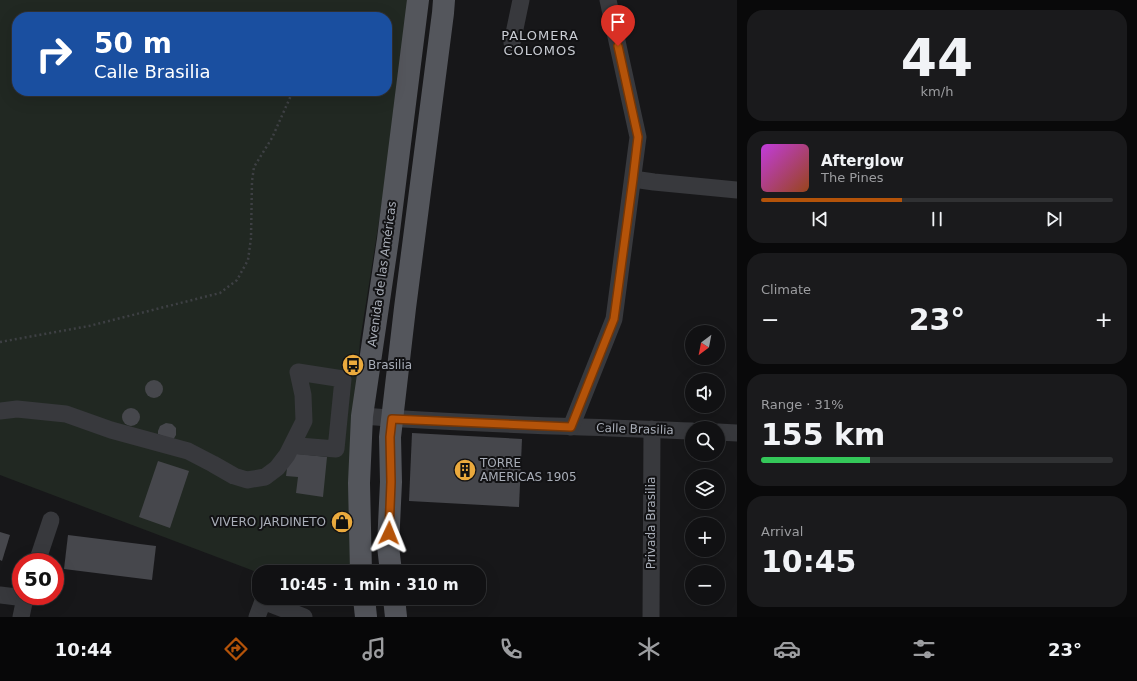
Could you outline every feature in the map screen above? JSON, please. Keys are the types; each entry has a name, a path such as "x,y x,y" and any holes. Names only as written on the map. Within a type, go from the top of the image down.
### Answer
{"main road":[{"name":"Avenida de las Américas","path":"361,565 359,490 362,416 388,239 418,0"},
{"path":"390,565 388,546 391,482 390,437 444,0"},
{"path":"361,440 367,448 380,459 391,482"},
{"path":"365,605 366,617"},
{"path":"395,605 396,617"}],"street":[{"path":"512,43 521,0"},
{"path":"571,427 614,319 638,137 608,0"},
{"path":"633,179 737,190"},
{"path":"0,411 17,409 66,414 111,430 188,451 234,476 246,480 265,477 277,468 287,455 304,421 303,396 298,372 343,379 336,448 299,446"},
{"name":"Calle Brasilia","path":"362,416 392,419 685,431"},
{"name":"Privada Brasilia","path":"651,617 652,429"},
{"path":"725,432 737,433"},
{"path":"41,553 51,520"},
{"path":"0,595 12,596"},
{"path":"257,617 263,601 304,617"},
{"path":"21,617 24,605"}],"path":[{"path":"0,342 89,326 220,293 238,280 248,260 249,253 254,167 272,138 291,96"}],"shaded area":[{"path":"0,0 414,0 360,341 351,471 351,565 252,565 252,570 0,475"}],"building":[{"path":"150,380 158,380 163,385 161,396 158,398 150,398 145,393 145,385"},
{"path":"127,408 135,408 140,413 138,424 135,426 127,426 122,421 122,413"},
{"path":"166,423 172,424 176,428 176,435 173,440 158,434 160,426"},
{"name":"TORRE AMERICAS 1905","path":"412,433 522,439 519,507 409,501"},
{"path":"289,453 327,457 323,497 296,493 298,477 286,476"},
{"path":"158,461 189,471 170,528 139,517"},
{"path":"0,532 10,535 2,561 0,560"},
{"path":"68,535 156,546 152,580 64,569"}],"place":[{"name":"Brasilia","path":"353,365"},
{"name":"TORRE AMERICAS 1905","path":"465,470"},
{"name":"VIVERO JARDINETO","path":"342,522"}],"district":[{"name":"PALOMERA COLOMOS","path":"540,42"}],"route":[{"path":"389,533 391,482 390,437 392,419 571,427 614,319 633,179 638,137 618,46"}]}
